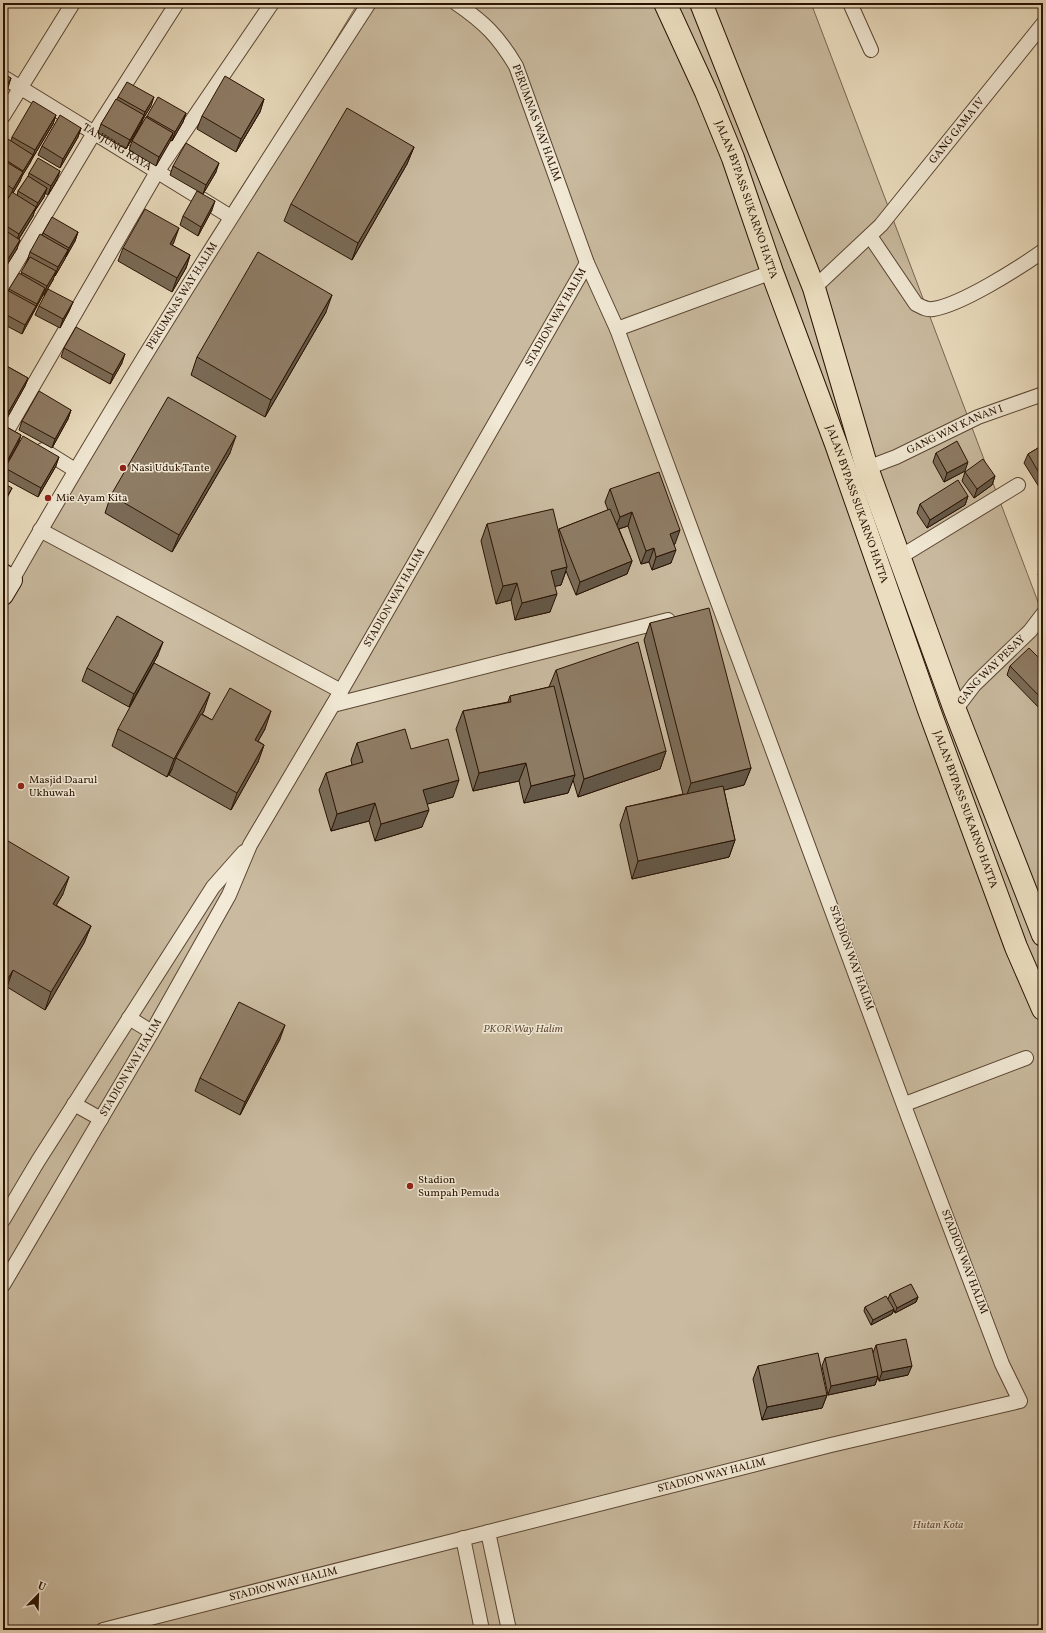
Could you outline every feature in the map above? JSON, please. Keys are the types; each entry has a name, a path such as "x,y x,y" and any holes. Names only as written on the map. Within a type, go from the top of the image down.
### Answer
{"highway":[{"name":"JALAN BYPASS SUKARNO HATTA","path":"665,3 706,92 734,158 772,272 836,444 929,710 1016,947 1043,1009"},
{"name":"JALAN BYPASS SUKARNO HATTA","path":"701,3 814,288 868,468 955,710 1043,935"}],"street":[{"path":"3,116 73,3"},
{"path":"3,286 94,133 177,3"},
{"path":"75,470 5,428 158,172 272,3"},
{"name":"PERUMNAS WAY HALIM","path":"6,583 40,530 75,470 231,217 369,3"},
{"name":"PERUMNAS WAY HALIM","path":"456,3 487,26 502,43 516,66 586,263"},
{"path":"850,3 871,50"},
{"name":"GANG GAMA IV","path":"814,288 881,225 1043,24"},
{"name":"TANJUNG RAYA","path":"3,77 231,217"},
{"path":"870,236 916,304 925,309 933,309 956,302 1022,266 1043,251"},
{"name":"STADION WAY HALIM","path":"103,1630 831,1446 1020,1401 1002,1364 617,329 586,263"},
{"name":"STADION WAY HALIM","path":"3,1285 152,1032 229,895 250,846 341,691 586,263"},
{"path":"617,329 772,272"},
{"name":"GANG WAY KANAN I","path":"868,468 896,457 978,416 1042,395"},
{"path":"900,557 1018,485"},
{"path":"40,530 341,691"},
{"path":"705,611 720,607"},
{"name":"GANG WAY PESAY","path":"955,710 974,685 1030,631 1043,614"},
{"path":"332,705 682,617"},
{"name":"STADION WAY HALIM","path":"3,1220 38,1161 213,887 250,846"},
{"path":"129,1018 152,1032"},
{"path":"905,1104 1026,1058"},
{"path":"74,1104 101,1119"},
{"path":"488,1532 509,1630"},
{"path":"463,1538 482,1630"}],"green space":[{"name":"PKOR Way Halim","path":"358,3 811,3 1043,615 1043,1630 3,1630 3,584 75,470"}],"building":[{"path":"3,73 11,78 3,93"},
{"path":"225,76 264,99 241,139 202,116"},
{"path":"127,82 154,97 145,112 118,97"},
{"path":"158,97 186,113 175,132 147,116"},
{"path":"116,99 144,115 130,140 101,124"},
{"path":"33,101 56,115 35,150 12,137"},
{"path":"347,108 414,147 358,243 291,204"},
{"path":"60,115 81,128 63,159 42,146"},
{"path":"146,117 173,133 159,157 132,141"},
{"path":"8,139 33,155 23,171 3,158 3,147"},
{"path":"186,143 219,163 206,185 173,166"},
{"path":"38,158 60,171 51,186 29,173"},
{"path":"3,160 23,172 13,189 3,182"},
{"path":"28,176 47,188 38,203 18,191"},
{"path":"197,191 215,201 201,227 183,216"},
{"path":"12,192 36,207 19,234 3,224 3,207"},
{"path":"145,209 179,228 170,244 190,255 177,278 123,248"},
{"path":"52,217 78,232 69,248 43,233"},
{"path":"3,229 20,240 8,259 3,256"},
{"path":"40,234 68,250 58,267 30,252"},
{"path":"258,252 332,295 271,400 197,357"},
{"path":"30,257 56,271 47,286 21,272"},
{"path":"19,273 45,288 37,304 9,289"},
{"path":"5,289 36,306 25,325 3,313 3,293"},
{"path":"48,289 73,302 63,319 39,306"},
{"path":"76,327 125,354 113,375 64,348"},
{"path":"3,364 28,378 9,411 3,408"},
{"path":"39,391 71,410 55,439 22,421"},
{"path":"168,397 236,436 179,535 111,495"},
{"path":"3,425 21,435 6,463 3,461"},
{"path":"23,436 59,457 41,488 5,468"},
{"path":"957,441 968,462 947,473 936,453"},
{"path":"1043,445 1043,478 1042,478 1028,454"},
{"path":"983,459 995,476 977,489 965,472"},
{"path":"659,472 680,530 670,534 676,550 656,557 654,548 646,551 632,512 620,517 610,489"},
{"path":"958,480 968,496 930,520 920,504"},
{"path":"3,483 12,488 3,503"},
{"path":"553,509 567,567 551,571 557,594 522,603 517,583 503,586 487,524"},
{"path":"610,509 632,561 580,582 559,529"},
{"path":"709,608 751,768 691,783 650,623"},
{"path":"117,616 163,642 134,694 87,668"},
{"path":"638,642 666,751 584,779 556,670"},
{"path":"1029,648 1043,662 1043,700 1010,666"},
{"path":"154,663 210,693 174,759 118,729"},
{"path":"554,686 575,775 531,786 526,763 479,773 463,711 511,702 510,696"},
{"path":"230,688 271,711 255,740 264,745 237,793 176,758 201,714 212,720"},
{"path":"405,729 411,749 448,739 459,780 423,790 429,810 381,824 375,803 337,814 326,773 363,762 357,743"},
{"path":"723,786 735,840 638,861 626,807"},
{"path":"3,838 69,877 53,904 91,926 51,992 13,970 3,987"},
{"path":"239,1002 285,1025 245,1102 200,1078"},
{"path":"911,1284 918,1297 897,1308 890,1294"},
{"path":"886,1296 894,1309 873,1320 865,1307"},
{"path":"906,1339 912,1366 882,1372 876,1345"},
{"path":"872,1348 878,1376 831,1386 825,1358"},
{"path":"818,1353 827,1395 767,1407 758,1366"}],"place":[{"name":"Nasi Uduk Tante","path":"123,468"},
{"name":"Mie Ayam Kita","path":"48,498"},
{"name":"Masjid Daarul Ukhuwah","path":"21,786"},
{"name":"Stadion Sumpah Pemuda","path":"410,1186"}],"park label":[{"name":"Hutan Kota","path":"938,1525"}]}
